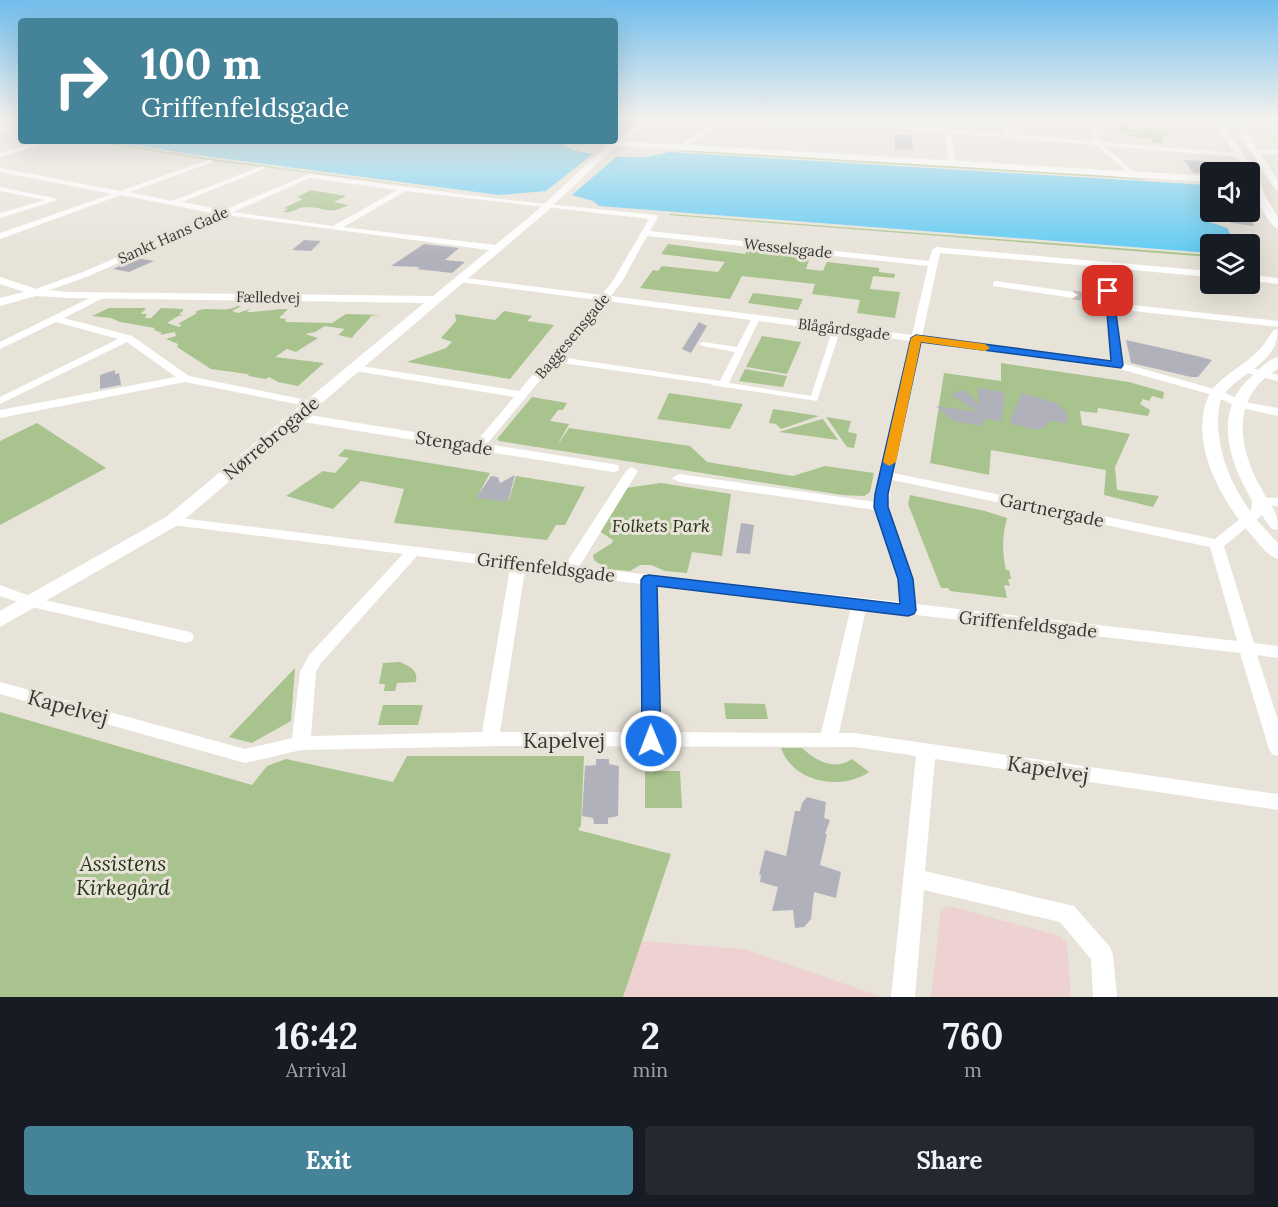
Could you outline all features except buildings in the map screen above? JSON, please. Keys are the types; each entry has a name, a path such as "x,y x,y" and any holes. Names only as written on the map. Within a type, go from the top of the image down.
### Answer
{"street":[{"path":"0,236 199,166"},
{"name":"Nørrebrogade","path":"0,620 171,522 436,300 591,166"},
{"path":"977,166 1200,179"},
{"path":"1123,166 1134,175"},
{"path":"1265,166 1277,182"},
{"path":"173,203 262,168"},
{"path":"0,170 224,213 495,248"},
{"path":"0,184 26,176"},
{"name":"Sankt Hans Gade","path":"36,292 86,274 309,176 404,189"},
{"path":"1166,177 1200,180"},
{"path":"1260,183 1277,182"},
{"path":"1260,185 1268,187 1277,200"},
{"path":"0,189 54,200 0,216"},
{"path":"335,228 404,189 542,206"},
{"path":"1260,194 1278,226"},
{"name":"Baggesensgade","path":"478,447 605,297 654,217 542,206"},
{"path":"1270,212 1278,220"},
{"name":"Wesselsgade","path":"645,233 932,264"},
{"path":"908,610 906,579 881,507 886,475 936,250 1200,273"},
{"path":"1105,264 1117,365"},
{"name":"Blågårdsgade","path":"460,279 1117,365 1221,395 1241,405 1278,412"},
{"path":"1260,279 1278,281"},
{"path":"0,280 36,292"},
{"path":"996,284 1073,295"},
{"path":"0,302 36,292"},
{"name":"Fælledvej","path":"36,292 100,296 436,300"},
{"path":"0,346 100,296"},
{"path":"1089,297 1109,298 1278,324"},
{"path":"719,384 756,318"},
{"path":"56,319 128,338 185,379"},
{"path":"554,359 814,399 837,328"},
{"path":"1278,333 1265,352 1248,366 1221,395 1211,412 1210,423 1221,481 1231,500 1278,553"},
{"path":"0,401 128,338"},
{"path":"703,344 739,350"},
{"path":"1248,366 1273,371"},
{"path":"355,368 523,395"},
{"path":"1273,371 1248,388 1235,428 1237,445 1247,481 1258,500 1278,525"},
{"path":"0,414 185,379 311,404"},
{"name":"Stengade","path":"297,417 612,468"},
{"path":"569,571 632,471"},
{"name":"Gartnergade","path":"886,475 1217,544"},
{"path":"679,478 881,507"},
{"path":"1258,500 1258,511 1217,544 1218,554 1278,749"},
{"path":"1258,500 1278,502"},
{"name":"Griffenfeldsgade","path":"171,522 569,571 1278,652"},
{"path":"300,743 308,672 315,658 414,551"},
{"path":"490,740 518,564"},
{"path":"649,580 651,741"},
{"path":"0,590 32,602 186,638"},
{"path":"828,741 859,604"},
{"name":"Kapelvej","path":"0,688 245,756 300,743 490,740 855,740 1278,802"},
{"path":"903,997 926,752"},
{"path":"915,878 1066,913 1102,955 1105,997"}],"shaded area":[{"path":"949,906 1060,936 1067,943 1071,997 931,997 941,910"},
{"path":"641,941 744,949 883,997 623,997"}],"green space":[{"path":"252,166 262,166 462,192"},
{"path":"912,166 951,166 1092,174 1150,180"},
{"path":"311,190 346,196 334,202 348,205 336,210 306,207 283,212 288,209 284,208 303,199 297,197"},
{"path":"669,215 1200,254 1200,256"},
{"path":"668,244 745,254 749,246 805,253 802,259 809,260 806,269 823,271 827,262 879,268 879,272 895,274 894,278 873,276 870,289 900,292 895,318 857,313 860,300 812,294 815,284 742,276 730,299 640,288 653,270 658,271 662,266 718,272 725,262 661,254"},
{"path":"753,293 803,299 798,310 748,303"},
{"path":"241,306 232,311 238,313 250,309 247,312 288,309 279,318 286,319 285,322 332,323 346,314 380,315 371,316 352,338 338,335 345,329 325,326 315,332 305,334 318,338 296,352 287,349 275,357 324,363 298,386 278,382 269,377 266,379 248,376 249,374 211,369 177,347 178,344 166,339 176,336 175,332 160,335 162,333 154,330 155,328 92,316 109,308 146,308 141,314 147,314 145,318 151,318 161,308 183,309 179,314 183,315 167,323 179,327 182,325 178,324 200,310"},
{"path":"504,311 532,316 527,321 554,325 510,379 407,362 446,348 452,342 441,338 456,321 455,314 495,320"},
{"path":"762,336 801,342 787,374 746,367"},
{"path":"1001,363 1129,382 1164,392 1163,399 1152,396 1149,401 1143,399 1140,404 1150,410 1148,416 1098,408 1097,413 1080,411 1082,425 1130,434 1115,467 1117,490 1159,496 1153,507 1104,495 1106,470 991,450 989,475 930,463 944,373 1001,381"},
{"path":"745,369 787,376 783,387 739,381"},
{"path":"669,393 743,404 730,429 657,419"},
{"path":"532,397 567,403 563,410 558,410 550,421 569,424 557,446 569,428 690,446 707,462 793,476 825,466 874,473 870,492 864,496 842,495 499,441 497,439"},
{"path":"773,409 819,416 781,429 776,424 769,423"},
{"path":"826,417 851,421 848,432 857,434 854,448 847,447"},
{"path":"822,419 838,440 779,432"},
{"path":"37,423 106,468 0,525 0,441"},
{"path":"345,449 490,473 477,497 509,500 516,476 585,487 565,525 556,525 547,540 394,523 404,489 361,481 333,509 286,496 323,471 335,473 349,458 338,456"},
{"name":"Folkets Park","path":"661,483 731,494 722,556 692,552 687,573 665,571 651,565 640,565 630,571 607,569 594,560 593,555 612,543 613,540 599,531 626,488"},
{"path":"910,495 1007,518 1003,550 1006,570 1009,570 1011,579 1008,579 1010,586 1004,585 1007,598 941,588 908,504"},
{"path":"400,662 414,671 416,682 397,683 395,691 384,691 385,684 379,684 383,663"},
{"path":"295,668 291,721 252,743 229,737"},
{"path":"724,703 765,704 768,719 726,719"},
{"path":"383,705 423,705 418,725 378,725"},
{"name":"Assistens Kirkegård","path":"0,712 252,785 267,766 286,759 393,782 407,756 584,756 581,825 578,830 671,854 623,997 0,997"},
{"path":"781,748 802,748 813,757 832,764 846,763 852,759 869,772 846,781 819,780 796,769 787,760"},
{"path":"645,771 680,771 682,808 645,808"}],"water":[{"path":"276,166 578,166 546,191 499,195"},
{"path":"606,166 890,166 1200,185 1200,222 1210,222 1227,228 1230,234 1200,234 1200,252 599,206 593,201 572,195"}],"tunnel":[{"path":"1073,295 1089,297"}],"slow traffic":[{"path":"889,462 916,338 985,348"}],"route":[{"path":"651,741 649,580 700,584 908,610 906,579 881,507 916,338 1117,365 1108,291"}]}
